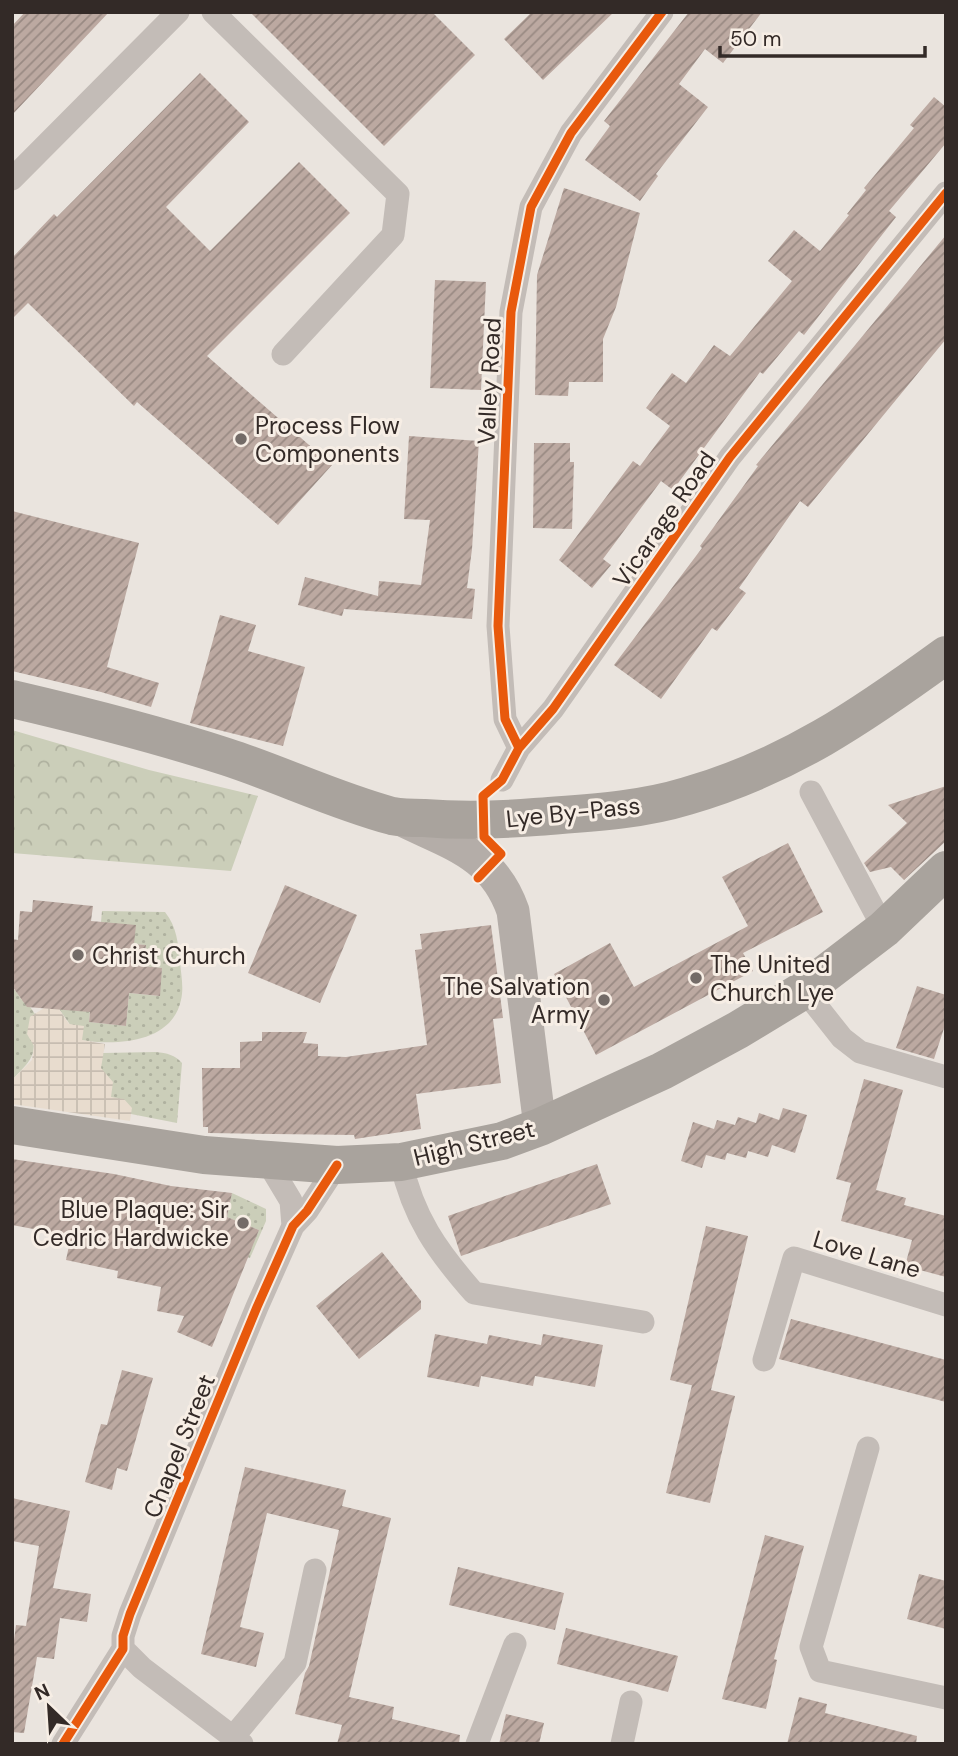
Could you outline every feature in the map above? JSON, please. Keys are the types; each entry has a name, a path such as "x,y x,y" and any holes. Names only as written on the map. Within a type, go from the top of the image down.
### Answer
{"highway":[{"name":"Lye By-Pass","path":"12,699 101,719 230,758 394,816 466,821 515,819 617,811 685,797 741,778 796,754 871,709 946,655"},
{"name":"High Street","path":"12,1125 204,1155 337,1165 401,1162 502,1141 540,1127 662,1071 804,990 884,929 946,870"}],"street":[{"path":"12,178 178,12"},
{"path":"213,12 398,194 393,235 282,354"},
{"name":"Valley Road","path":"519,748 505,719 498,626 511,312 531,207 571,133 662,12"},
{"name":"Vicarage Road","path":"502,780 519,748 553,709 730,457 946,192"},
{"path":"811,792 884,929"},
{"path":"394,816 474,855 488,867 507,892 513,911 540,1127"},
{"path":"804,990 842,1038 860,1052 946,1077"},
{"path":"267,1161 291,1201 293,1226"},
{"path":"401,1162 408,1192 423,1226 474,1293 643,1322"},
{"name":"Chapel Street","path":"63,1744 122,1649 130,1614 293,1226 307,1211 337,1165"},
{"name":"Love Lane","path":"764,1360 794,1258 946,1305"},
{"path":"868,1448 811,1647 820,1671 946,1698"},
{"path":"122,1649 142,1668 238,1740 295,1663 315,1570"},
{"path":"477,1744 515,1644"},
{"path":"622,1744 631,1702"}],"green space":[{"path":"12,730 149,770 258,796 231,871 12,853"},
{"path":"102,911 165,912 174,929 182,981 181,1000 176,1014 155,1033 126,1041 81,1040 59,1009 91,998 89,1022 126,1026 129,993 159,996 162,968 143,966 146,945 134,944 101,922"},
{"path":"12,990 15,990 22,1000 24,998 35,1014 30,1017 34,1046 31,1058 12,1080"},
{"path":"156,1052 170,1055 182,1063 177,1123 131,1114 131,1108 111,1097 100,1068 103,1053"},
{"path":"232,1193 266,1209 266,1221 250,1258 247,1257 259,1230 227,1217"}],"shaded area":[{"path":"44,1008 59,1009 69,1024 84,1026 82,1040 105,1044 101,1068 113,1082 111,1097 124,1099 132,1108 130,1121 12,1104 12,1080 32,1060 34,1046 27,1034 30,1017"}],"building":[{"path":"25,12 109,12 12,115 12,26"},
{"path":"250,12 432,12 475,55 384,146"},
{"path":"532,12 614,12 543,80 504,39"},
{"path":"689,12 762,12 723,63 705,49 679,84 708,107 656,174 658,176 640,201 585,160 610,126 604,121"},
{"path":"200,73 249,122 166,207 210,251 299,162 350,213 207,356 332,465 278,525 137,402 134,406 28,303 12,319 12,258 54,214 57,217"},
{"path":"934,97 946,107 946,143 889,211 896,217 804,335 799,331 763,374 760,372 673,490 661,481 603,559 611,565 592,588 559,560 633,461 640,466 670,426 646,408 672,373 686,383 714,345 730,356 792,281 768,261 794,230 820,251 849,215 847,214 866,190 864,188 914,128 910,125"},
{"path":"564,188 640,213 616,307 603,339 603,382 569,382 568,396 535,395 537,275"},
{"path":"946,235 946,339 808,507 800,501 739,588 746,593 717,631 712,628 661,699 614,665 702,548 700,546 758,466 756,465"},
{"path":"435,280 486,282 481,390 430,388"},
{"path":"409,436 479,441 467,588 475,589 472,619 344,609 342,616 298,605 305,577 378,596 379,581 421,585 430,520 404,519"},
{"path":"534,443 570,443 570,462 574,462 572,529 533,528"},
{"path":"12,511 139,543 107,667 159,683 151,707 12,671"},
{"path":"220,615 256,625 248,651 305,667 283,746 190,723"},
{"path":"946,786 946,841 904,880 891,867 870,872 864,863 907,823 888,805"},
{"path":"788,843 823,912 743,953 753,971 596,1055 554,974 610,943 634,987 748,926 722,877"},
{"path":"285,885 357,915 320,1003 248,973"},
{"name":"Christ Church","path":"33,900 93,906 91,921 136,925 134,944 146,945 143,966 162,968 160,996 129,993 126,1026 89,1022 90,1012 27,1007 12,986 12,939 18,940 20,911 32,912"},
{"path":"491,925 503,1018 493,1019 501,1083 416,1094 421,1129 355,1139 354,1135 208,1133 208,1127 203,1127 202,1068 240,1068 240,1042 262,1041 262,1032 307,1032 303,1043 318,1044 318,1056 346,1057 427,1045 415,950 422,949 420,934"},
{"path":"917,986 946,995 946,1022 934,1059 896,1048"},
{"path":"864,1079 903,1090 876,1190 906,1198 904,1205 946,1216 946,1277 905,1266 912,1240 841,1221 851,1183 836,1179"},
{"path":"783,1108 807,1115 795,1153 772,1145 768,1157 748,1151 746,1158 727,1153 725,1160 706,1155 702,1168 681,1161 693,1122 714,1129 717,1120 735,1125 738,1117 756,1123 759,1113 779,1120"},
{"path":"12,1159 114,1174 171,1186 232,1193 227,1217 259,1230 212,1347 177,1332 184,1316 157,1311 161,1287 117,1278 118,1271 66,1260 71,1236 12,1225"},
{"path":"597,1164 611,1204 461,1256 448,1216"},
{"path":"706,1226 748,1236 711,1390 735,1396 710,1503 666,1493 692,1385 670,1380"},
{"path":"382,1252 421,1301 421,1309 359,1359 316,1306"},
{"path":"791,1319 946,1360 946,1402 779,1359"},
{"path":"435,1334 487,1344 489,1335 541,1345 543,1334 603,1345 595,1387 535,1376 533,1386 481,1376 479,1387 427,1377"},
{"path":"122,1370 153,1378 127,1471 117,1468 112,1490 85,1482 101,1424 107,1425"},
{"path":"245,1467 346,1490 342,1506 391,1518 349,1697 394,1707 392,1719 460,1735 459,1744 337,1744 342,1725 295,1714 309,1666 339,1530 267,1513 240,1627 264,1633 256,1667 201,1654"},
{"path":"12,1498 70,1511 53,1588 91,1594 87,1622 60,1618 54,1659 37,1657 24,1733 12,1732 12,1655 16,1625 26,1626 39,1546 12,1541"},
{"path":"765,1535 804,1546 774,1659 777,1660 766,1709 722,1699"},
{"path":"458,1567 564,1593 555,1630 449,1605"},
{"path":"919,1574 946,1581 946,1629 907,1619"},
{"path":"566,1628 678,1656 668,1692 557,1664"},
{"path":"799,1697 827,1704 825,1713 917,1736 916,1744 787,1744"},
{"path":"506,1714 544,1723 539,1744 499,1744"}],"cycle path":[{"path":"519,748 505,719 498,626 511,312 531,207 571,133 662,12"},
{"path":"478,878 501,854 484,837 483,796 502,780 519,748 553,709 730,457 946,193"},
{"path":"63,1744 123,1649 123,1636 130,1614 293,1226 307,1211 337,1165"}],"place":[{"name":"Process Flow Components","path":"241,439"},
{"name":"Christ Church","path":"78,955"},
{"name":"The United Church Lye","path":"696,978"},
{"name":"The Salvation Army","path":"604,1000"},
{"name":"Blue Plaque: Sir Cedric Hardwicke","path":"243,1223"}]}
